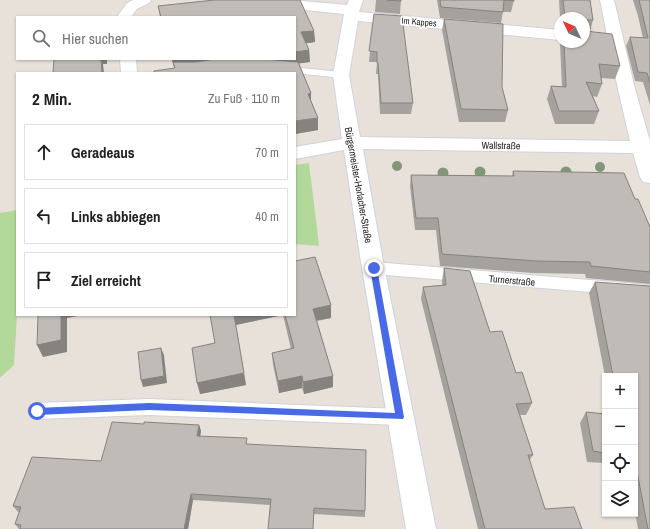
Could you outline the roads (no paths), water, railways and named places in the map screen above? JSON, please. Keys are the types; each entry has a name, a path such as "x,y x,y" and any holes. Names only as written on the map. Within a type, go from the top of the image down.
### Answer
{"street":[{"path":"125,16 132,6 144,0"},
{"name":"Im Kappes","path":"246,0 353,8 554,34"},
{"path":"607,0 607,40 645,147 650,177"},
{"name":"Bürgermeister-Horlacher-Straße","path":"353,8 341,76 400,417 421,529"},
{"path":"128,60 129,72"},
{"name":"Wallstraße","path":"296,153 352,143 645,147"}],"lane":[{"path":"267,67 341,76"},
{"name":"Turnerstraße","path":"374,268 650,291"},
{"path":"37,411 149,407 400,417"}]}
